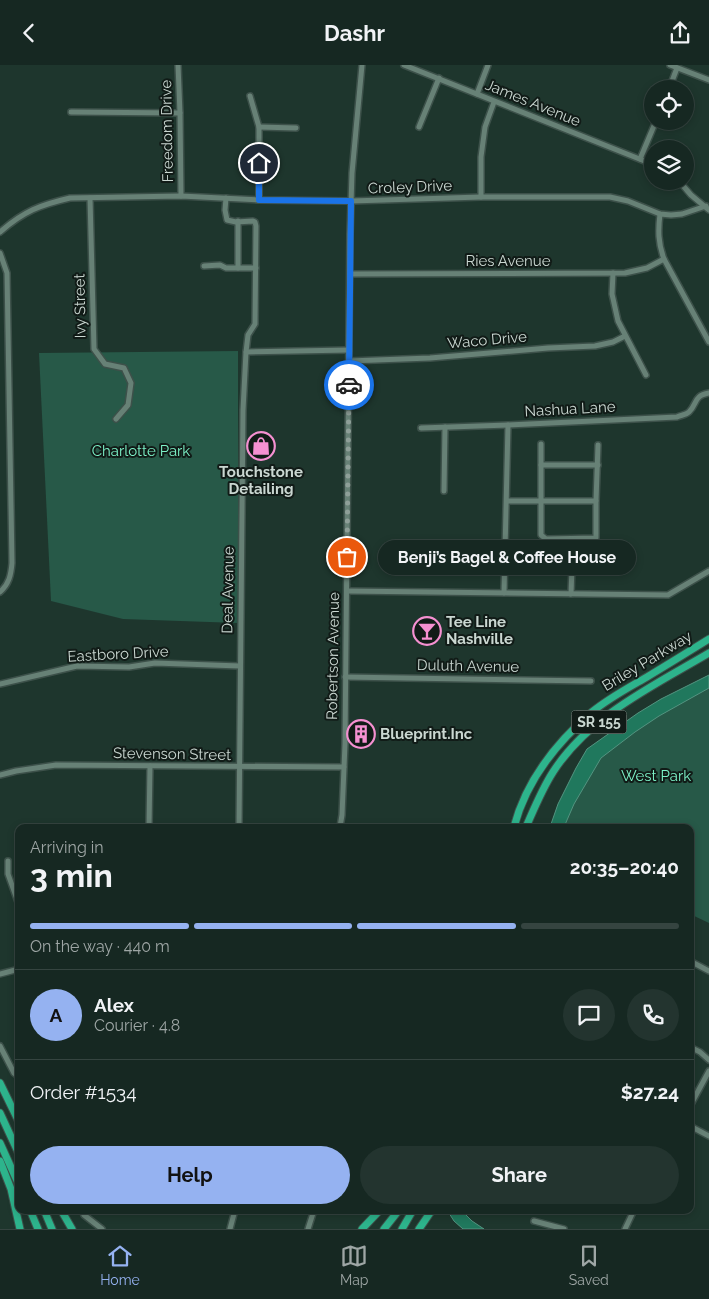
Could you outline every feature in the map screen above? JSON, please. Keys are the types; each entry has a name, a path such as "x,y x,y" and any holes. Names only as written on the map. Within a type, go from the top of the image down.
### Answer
{"highway":[{"name":"Briley Parkway","path":"515,824 521,805 540,770 555,748 572,730 593,711 620,692 709,639"},
{"name":"Briley Parkway","path":"527,824 553,772 579,740 595,725 620,707 709,653"},
{"path":"0,1083 15,1114"},
{"path":"0,1113 15,1146"},
{"path":"0,1143 15,1176"},
{"path":"0,1161 15,1204"},
{"path":"18,1214 20,1229"},
{"path":"32,1214 38,1229"},
{"path":"46,1214 52,1229"},
{"path":"63,1214 72,1229"},
{"path":"362,1229 376,1214"},
{"path":"384,1229 396,1214"},
{"path":"402,1229 411,1214"},
{"path":"420,1229 430,1214"}],"street":[{"name":"Freedom Drive","path":"178,65 181,196"},
{"name":"Robertson Avenue","path":"340,824 344,767 347,591 351,201 362,65"},
{"name":"James Avenue","path":"404,65 644,161"},
{"path":"478,94 488,65"},
{"path":"670,65 709,80"},
{"path":"673,80 678,68"},
{"path":"419,127 439,79"},
{"path":"250,96 259,127 259,200"},
{"path":"481,197 481,157 484,127 494,102"},
{"path":"71,112 180,113"},
{"path":"259,127 296,128"},
{"path":"640,159 652,130"},
{"path":"687,190 708,208"},
{"name":"Croley Drive","path":"0,232 18,217 32,209 70,198 181,196 259,200 351,201 481,197 610,197 628,201 660,214 682,214 708,208"},
{"name":"Ivy Street","path":"90,198 94,349 105,364 124,368 131,383 128,405 116,419"},
{"path":"226,198 225,210 227,220 238,221 238,268"},
{"path":"660,214 658,230 660,249 709,342"},
{"name":"Deal Avenue","path":"238,221 255,222 256,226 255,324 248,335 243,410 239,824"},
{"path":"0,253 7,273 12,563 10,580 0,592"},
{"name":"Ries Avenue","path":"350,274 614,273 647,268 664,259"},
{"path":"204,266 220,265 226,268 256,268"},
{"path":"614,273 612,295 618,321 646,375"},
{"name":"Waco Drive","path":"349,361 430,358 595,346 613,342 625,336"},
{"path":"246,352 350,350"},
{"name":"Nashua Lane","path":"421,428 677,417 690,411 695,400 702,394 709,393"},
{"path":"504,593 508,425"},
{"path":"444,491 445,427"},
{"path":"541,444 541,535 546,539 596,538 598,445"},
{"path":"541,465 598,465"},
{"path":"507,501 596,501"},
{"path":"571,594 573,539"},
{"path":"347,591 668,595 709,571"},
{"name":"Eastboro Drive","path":"0,684 77,666 129,667 155,663 240,665"},
{"name":"Duluth Avenue","path":"345,677 591,681"},
{"name":"Stevenson Street","path":"0,775 56,765 344,767"},
{"path":"149,824 150,766"},
{"path":"8,861 8,874 15,894"},
{"path":"694,963 709,971"},
{"path":"0,974 15,970"},
{"path":"0,1046 15,1074"},
{"path":"694,1049 709,1060"},
{"path":"694,1098 709,1071"},
{"path":"694,1129 709,1136"},
{"path":"84,1214 102,1229"},
{"path":"230,1229 235,1214"},
{"path":"308,1229 313,1214"},
{"path":"625,1229 632,1214"},
{"path":"534,1221 564,1229"}],"green space":[{"name":"Charlotte Park","path":"238,351 238,623 123,619 51,601 39,353"},
{"name":"West Park","path":"709,686 709,923 694,916 694,824 562,824 601,753 651,715"}],"shaded area":[{"path":"709,675 709,688 659,716 601,758 574,804 565,824 551,824 558,804 587,749 661,699"},
{"path":"450,1214 465,1214 484,1229 463,1229"}],"way so far":[{"path":"347,557 349,385"}],"place":[{"name":"Touchstone Detailing","path":"261,446"},
{"name":"Benji’s Bagel & Coffee House","path":"347,557"},
{"name":"Tee Line Nashville","path":"427,631"},
{"name":"Blueprint.Inc","path":"361,734"}],"route":[{"path":"259,163 259,200 351,201 349,385"}]}
